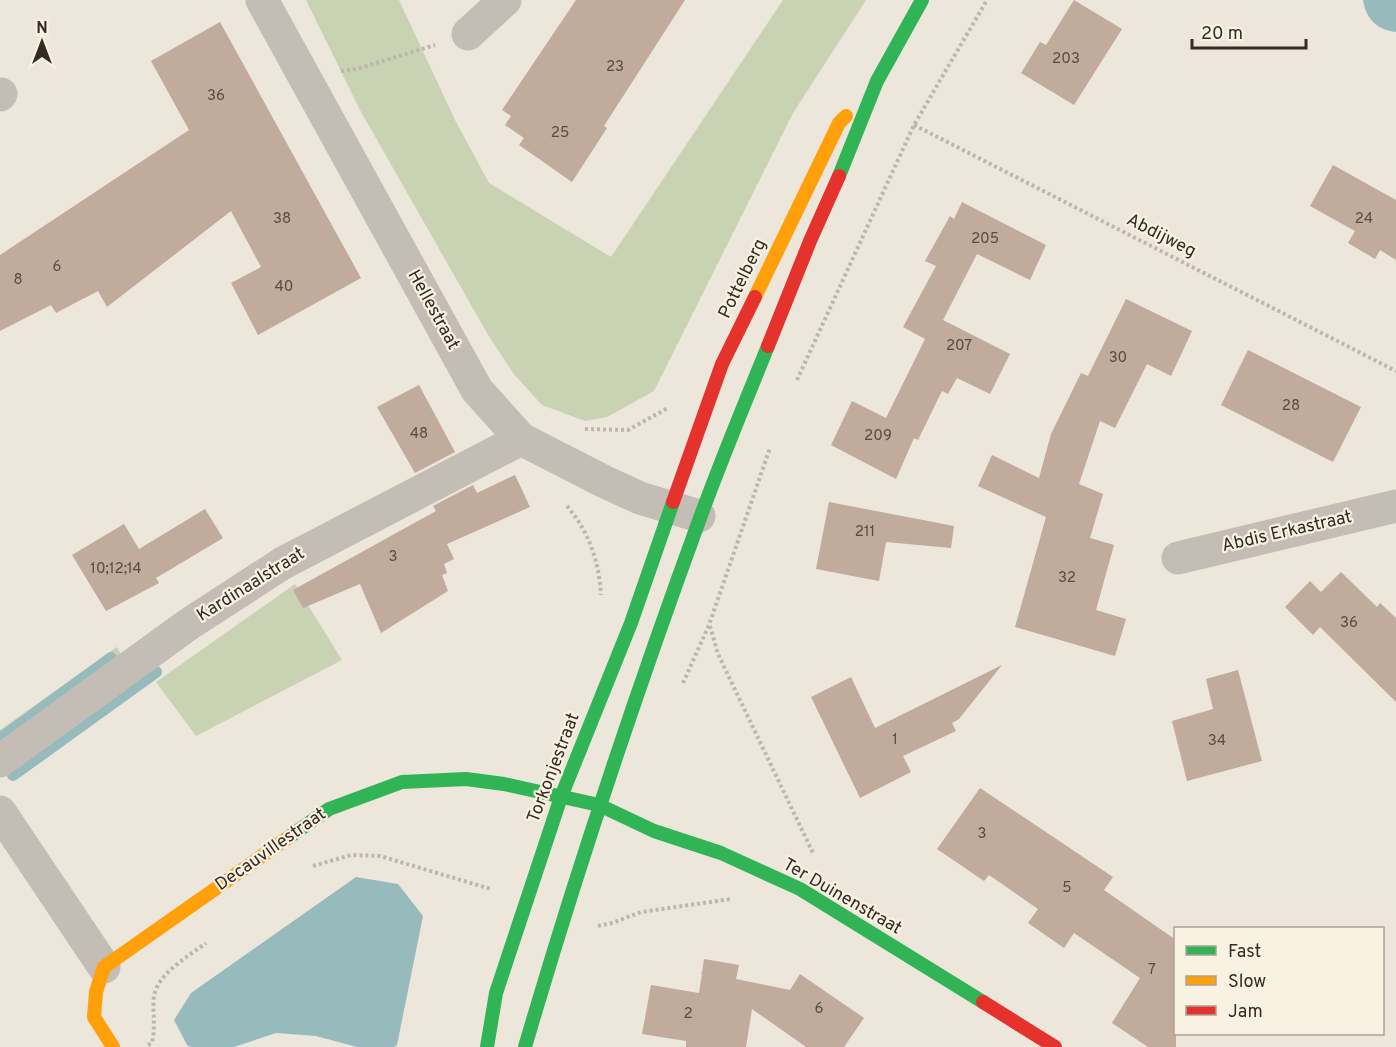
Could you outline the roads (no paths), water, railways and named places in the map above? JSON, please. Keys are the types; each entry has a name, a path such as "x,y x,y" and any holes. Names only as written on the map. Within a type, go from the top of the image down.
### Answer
{"main road":[{"name":"Pottelberg","path":"685,512 854,145 877,81 922,0"},
{"name":"Pottelberg","path":"685,512 722,364 839,123 877,81"},
{"name":"Torkonjestraat","path":"488,1047 496,993 561,796 631,622 685,512"},
{"path":"525,1047 685,512"},
{"name":"Decauvillestraat","path":"104,967 329,809 402,782 466,779 504,784 599,805"},
{"name":"Ter Duinenstraat","path":"599,805 654,831 721,853 800,889 1054,1047"},
{"path":"104,967 96,992 94,1017 113,1047"}],"street":[{"name":"Hellestraat","path":"262,0 477,390 521,439 640,498 685,512"},
{"path":"468,34 505,0"},
{"name":"Kardinaalstraat","path":"0,761 189,624 283,563 521,439"},
{"name":"Abdis Erkastraat","path":"1178,558 1396,506"},
{"path":"0,812 104,967"}],"water":[{"path":"1363,0 1396,0 1396,32 1378,26 1367,13"},
{"path":"356,877 398,884 423,916 397,1045 394,1047 357,1047 316,1036 276,1033 234,1047 191,1047 187,1045 174,1020 191,993"}],"waterway":[{"path":"0,739 111,658"},
{"path":"13,775 156,672"}]}
